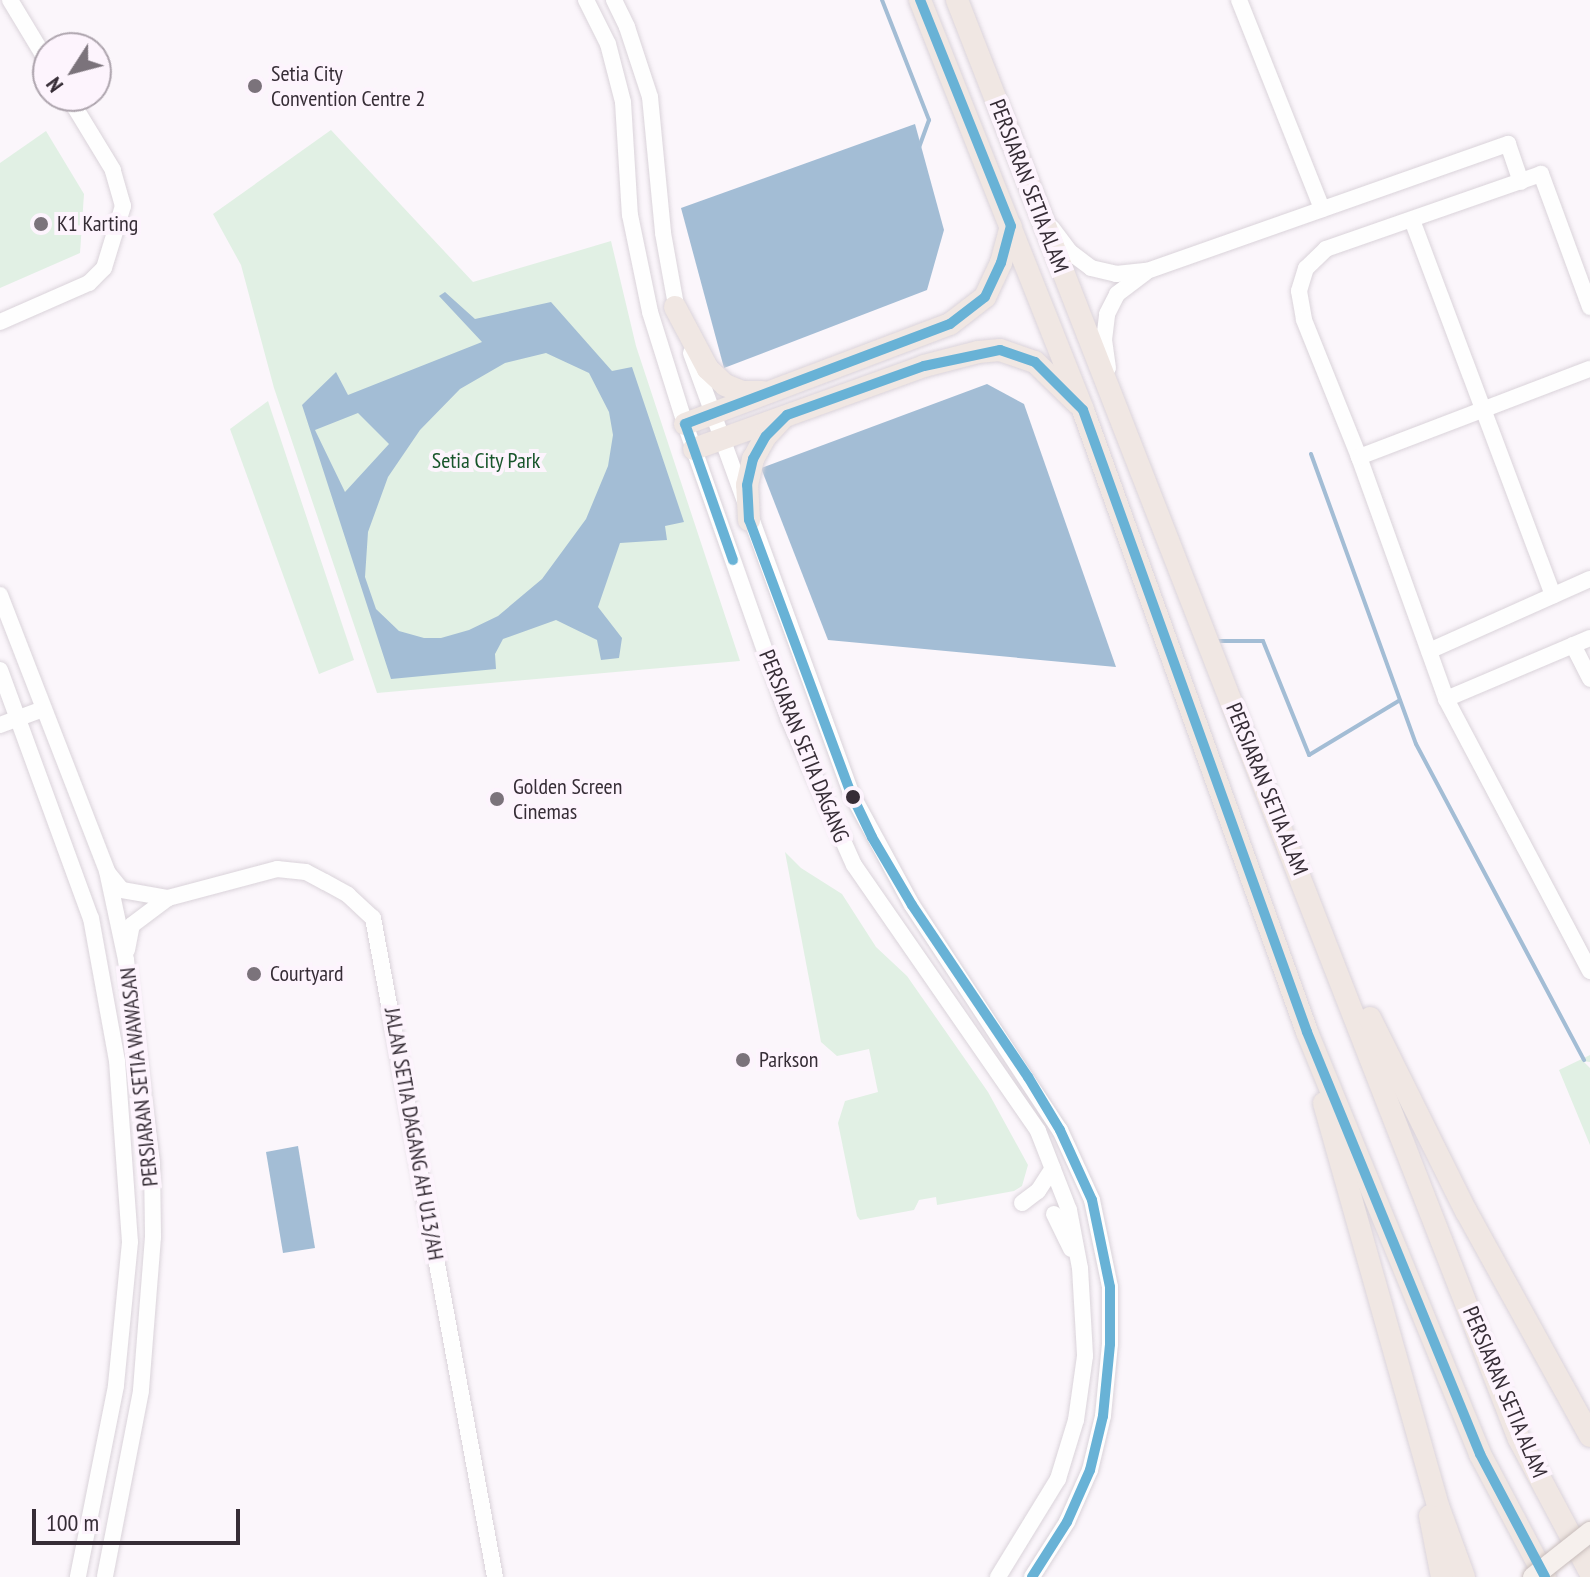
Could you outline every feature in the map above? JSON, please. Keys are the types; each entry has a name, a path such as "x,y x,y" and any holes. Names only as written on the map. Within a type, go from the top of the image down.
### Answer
{"highway":[{"path":"685,424 950,324 985,297 1001,263 1011,226 991,202 908,0"},
{"name":"PERSIARAN SETIA ALAM","path":"920,0 1083,410 1307,1032 1480,1454 1545,1577"},
{"name":"PERSIARAN SETIA ALAM","path":"957,0 1519,1439 1590,1572"},
{"path":"675,307 708,369 725,385 742,392 771,392"},
{"path":"694,449 924,366 1000,350 1035,362 1083,410"},
{"path":"749,520 747,485 753,459 766,436 787,415"},
{"path":"1309,895 1466,1211 1561,1377 1590,1436"},
{"path":"1307,1032 1402,1382 1464,1577"},
{"path":"1561,1377 1572,1383 1590,1403"},
{"path":"1402,1382 1442,1577"}],"main road":[{"path":"1533,1577 1590,1532"}],"street":[{"path":"10,0 32,36"},
{"name":"PERSIARAN SETIA DAGANG","path":"586,0 608,44 623,102 630,215 650,312 685,424 788,717 848,853 1038,1131 1069,1210 1080,1268 1085,1356 1076,1420 1058,1479 1018,1551 998,1577"},
{"name":"PERSIARAN SETIA DAGANG","path":"614,0 627,27 650,97 663,233 675,307 749,520 850,791 872,837 912,905 1060,1130 1092,1200 1110,1287 1110,1344 1103,1416 1090,1470 1067,1522 1032,1577"},
{"path":"1239,0 1322,209"},
{"path":"0,322 89,283 104,268 123,206 113,170 78,112"},
{"path":"1037,207 1070,252 1091,268 1116,274 1147,271 1508,144 1521,182"},
{"path":"1590,307 1541,174 1326,249 1306,268 1299,291 1304,320 1359,457 1446,699 1590,971"},
{"path":"1412,220 1553,595"},
{"path":"1113,400 1104,340 1107,314 1117,294 1147,271"},
{"path":"1359,457 1590,369"},
{"path":"1429,651 1590,579"},
{"name":"PERSIARAN SETIA WAWASAN","path":"0,595 107,871 126,960 152,1164 153,1237 141,1391 105,1577"},
{"path":"1446,699 1590,638"},
{"path":"1573,645 1590,679"},
{"name":"PERSIARAN SETIA WAWASAN","path":"0,670 4,690 32,754 91,918 117,1061 130,1242 116,1386 78,1577"},
{"path":"4,690 32,680"},
{"path":"0,725 43,709"},
{"path":"0,732 32,754"},
{"name":"JALAN SETIA DAGANG AH U13/AH","path":"107,871 122,890 168,898 289,869 306,872 348,895 373,918 495,1575"},
{"name":"JALAN SETIA DAGANG AH U13/AH","path":"126,960 132,925 168,898"},
{"path":"1022,1203 1038,1191 1053,1168"},
{"path":"1054,1214 1080,1268"}],"green space":[{"name":"Setia City Park","path":"331,130 473,282 611,241 636,346 740,661 377,693 274,388 241,265 213,214"},
{"name":"K1 Karting","path":"46,131 84,194 80,253 0,288 0,163"},
{"path":"268,401 354,660 319,674 230,429"},
{"path":"785,852 801,868 842,894 876,947 907,976 988,1092 1028,1165 1022,1186 1014,1191 937,1205 936,1197 919,1200 914,1210 860,1220 857,1216 838,1123 845,1101 878,1092 869,1049 837,1056 821,1042"},
{"path":"1590,1055 1590,1062 1583,1061 1590,1068 1590,1145 1559,1070"}],"water":[{"path":"915,124 944,230 927,290 724,368 681,208"},
{"path":"445,292 475,319 551,302 612,371 632,367 684,522 665,526 667,540 620,543 598,607 622,638 619,658 601,660 597,640 556,620 503,639 495,654 496,669 391,679 302,405 336,372 348,395 482,342 439,296","holes":["546,353 589,373 609,412 613,435 608,466 586,519 542,579 498,616 469,630 441,638 424,638 399,631 376,609 365,577 368,532 388,477 420,430 460,389 505,363","358,413 389,444 345,492 315,430"]},
{"path":"987,384 1024,404 1116,667 828,640 761,468"},
{"path":"298,1146 315,1248 283,1253 266,1152"}],"waterway":[{"path":"882,0 929,120 919,147"},
{"path":"1311,454 1416,744 1584,1060"},
{"path":"1218,641 1263,641 1309,755 1400,700"}],"transit line":[{"path":"733,560 685,424 950,324 985,297 1001,263 1011,226 920,0"},
{"path":"1032,1577 1067,1522 1090,1470 1103,1416 1110,1344 1110,1287 1092,1200 1060,1130 1028,1077 912,905 872,837 850,791 749,520 747,485 753,459 766,436 787,415 924,366 1000,350 1035,362 1083,410 1307,1032 1480,1454 1545,1577"}],"place":[{"name":"Setia City Convention Centre 2","path":"255,86"},
{"name":"K1 Karting","path":"41,224"},
{"name":"Golden Screen Cinemas","path":"497,799"},
{"name":"Courtyard","path":"254,974"},
{"name":"Parkson","path":"743,1060"}]}
